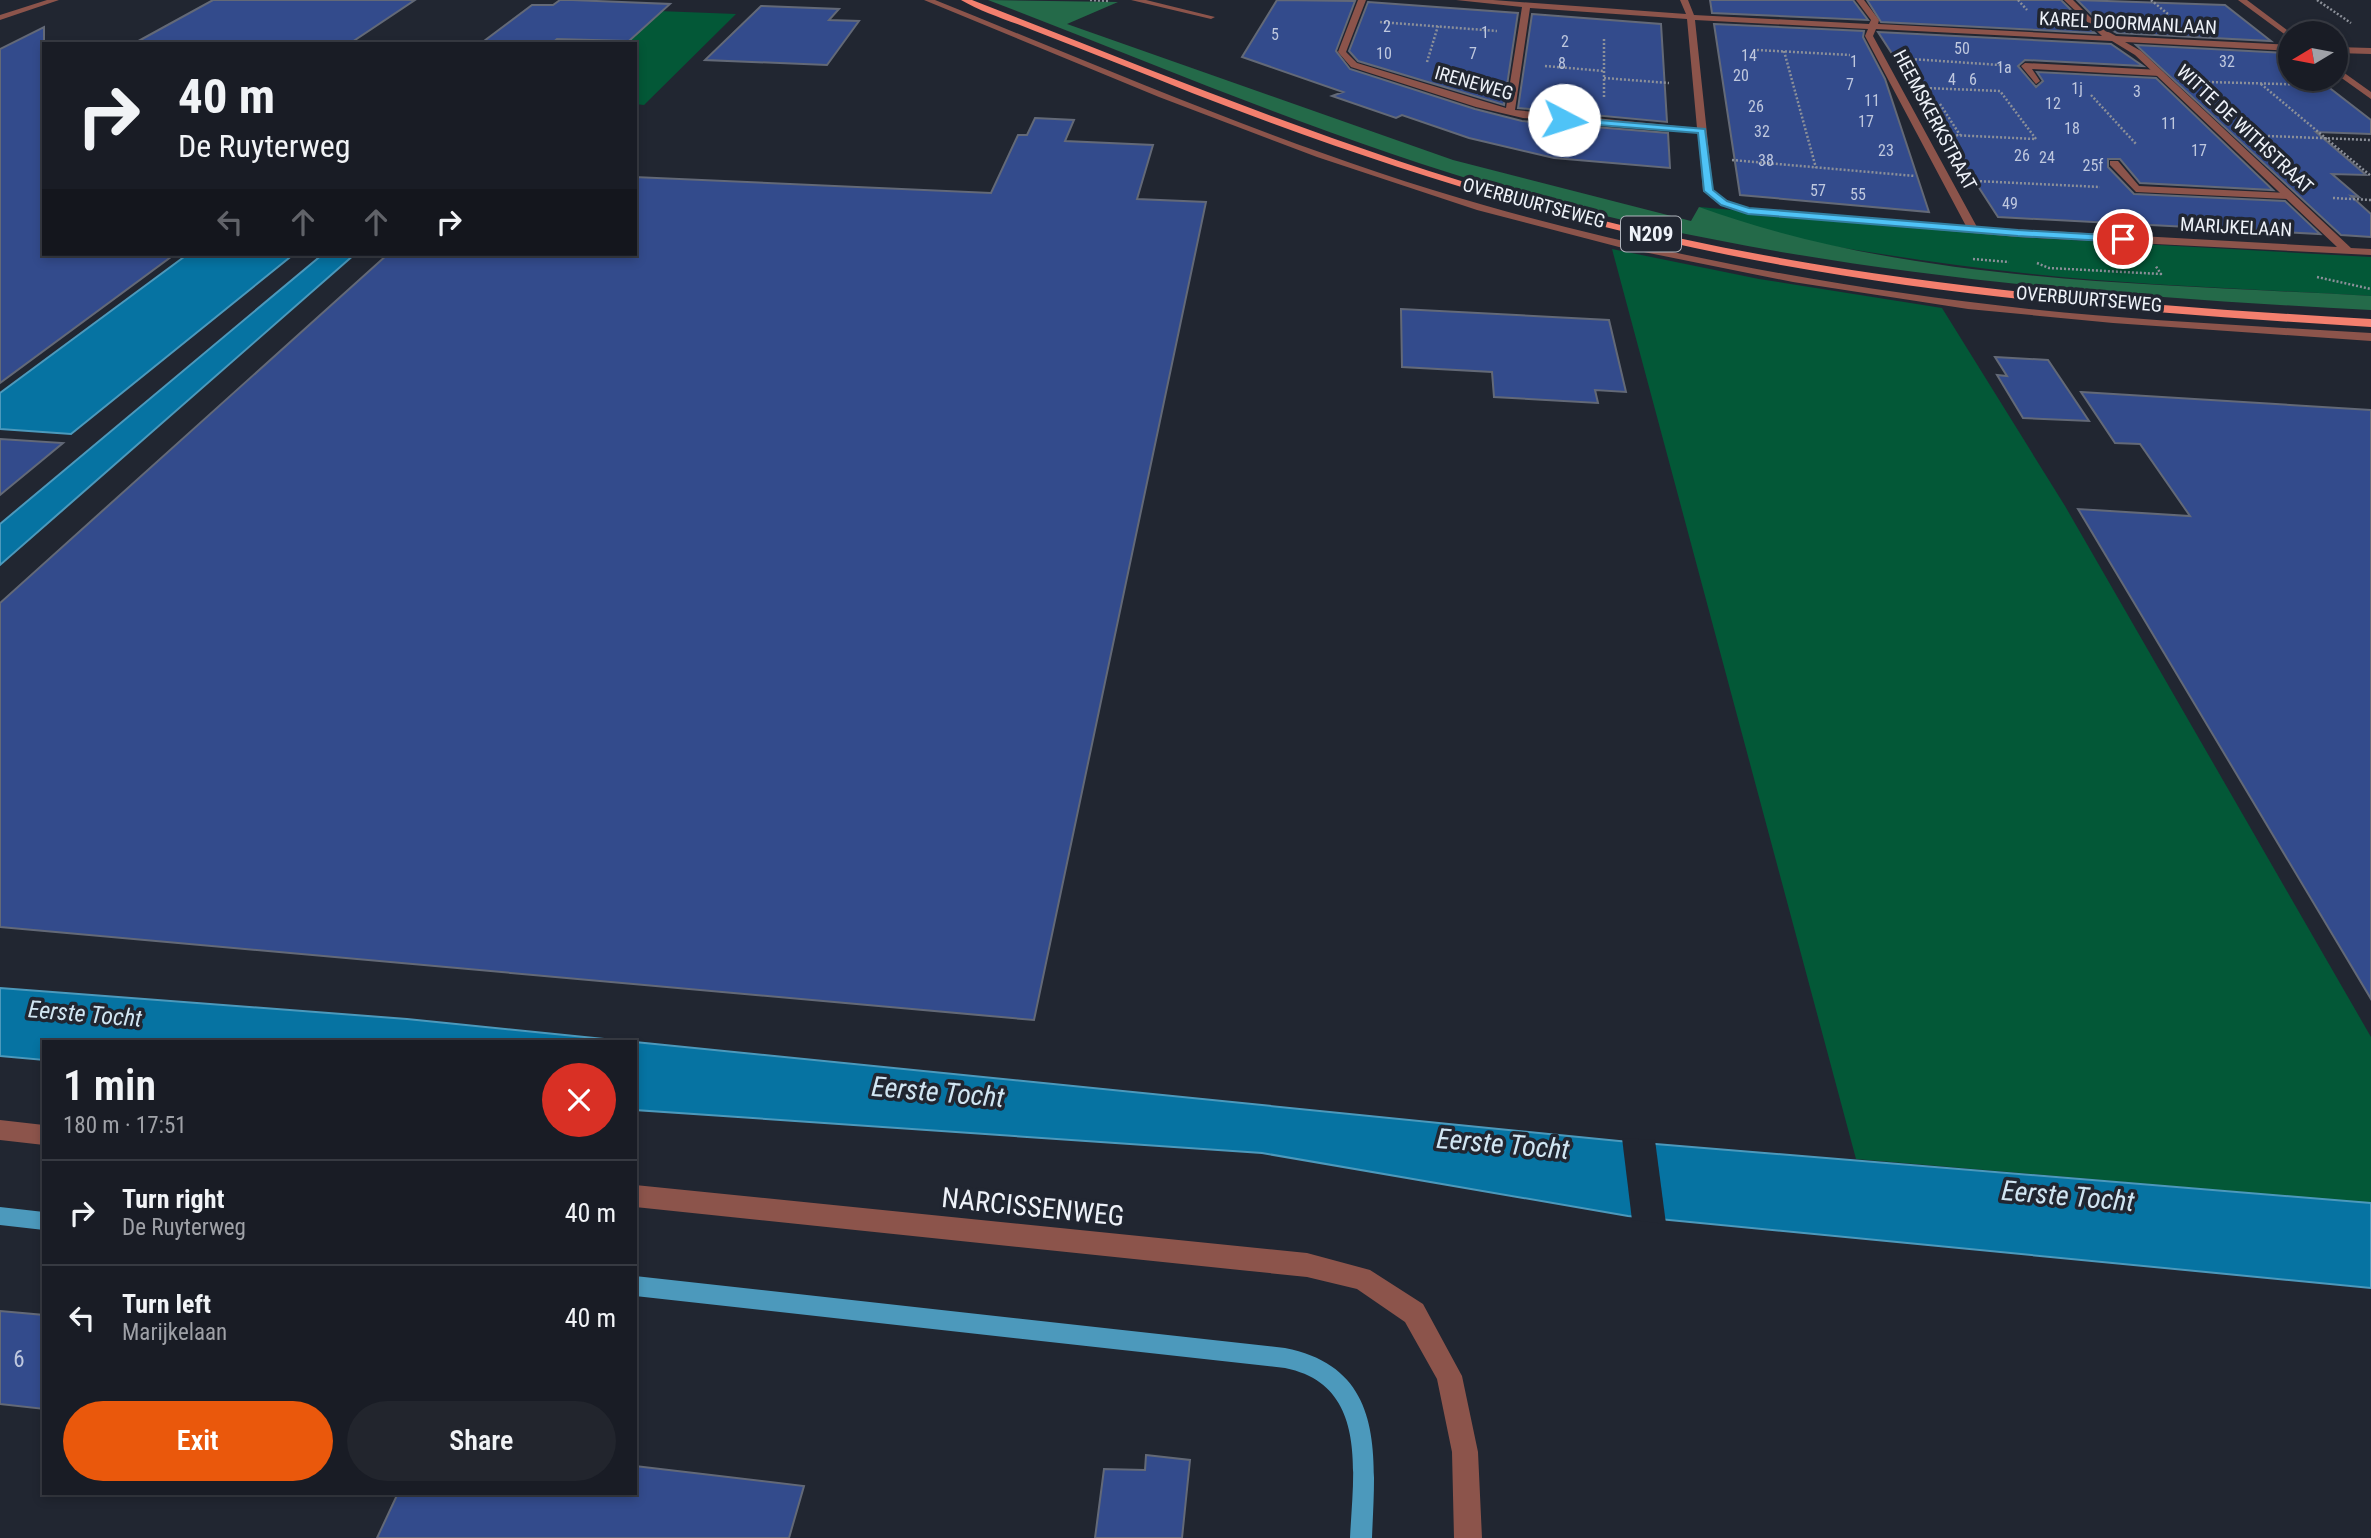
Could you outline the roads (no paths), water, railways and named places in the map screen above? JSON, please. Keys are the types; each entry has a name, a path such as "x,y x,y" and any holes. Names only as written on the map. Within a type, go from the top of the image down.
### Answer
{"main road":[{"name":"OVERBUURTSEWEG","path":"965,0 1365,155 1481,191 1683,242 1880,276 2020,295 2371,323"}],"street":[{"path":"0,18 55,0"},
{"name":"OVERBUURTSEWEG","path":"928,0 1338,162 1571,232 1780,276 1959,304 2126,320 2371,337"},
{"path":"1135,0 1211,18"},
{"name":"IRENEWEG","path":"1362,0 1342,52 1345,59 1510,112 1702,131"},
{"name":"KAREL DOORMANLAAN","path":"1460,0 1691,17 2278,47"},
{"path":"1684,0 1691,17 1702,131"},
{"path":"1860,0 1875,20 1873,27"},
{"name":"WITTE DE WITHSTRAAT","path":"2068,0 2113,40 2138,53 2348,251"},
{"path":"2242,0 2278,27"},
{"path":"1510,112 1526,5"},
{"name":"HEEMSKERKSTRAAT","path":"1873,27 1869,36 1973,230"},
{"path":"2348,50 2371,51"},
{"path":"2036,81 2025,66 2163,77"},
{"path":"2348,79 2371,96"},
{"name":"MARIJKELAAN","path":"1702,131 1708,191 1724,203 1748,211 1973,230 2371,252"},
{"path":"2114,163 2136,188 2290,196"},
{"path":"0,1130 42,1135"},
{"name":"NARCISSENWEG","path":"637,1196 1307,1265 1362,1278 1414,1313 1449,1376 1465,1452 1468,1538"}],"water":[{"path":"185,256 292,256 71,434 0,429 0,393"},
{"path":"321,256 353,256 0,565 0,524"},
{"name":"Eerste Tocht","path":"0,988 407,1019 614,1040 42,1040 42,1060 0,1056"},
{"name":"Eerste Tocht","path":"637,1042 1619,1141 2371,1203 2371,1288 1628,1216 1262,1153 637,1110"}],"waterway":[{"path":"0,1216 42,1221"},
{"path":"637,1286 1285,1358 1309,1364 1336,1381 1349,1399 1358,1420 1364,1467 1361,1538"}]}
